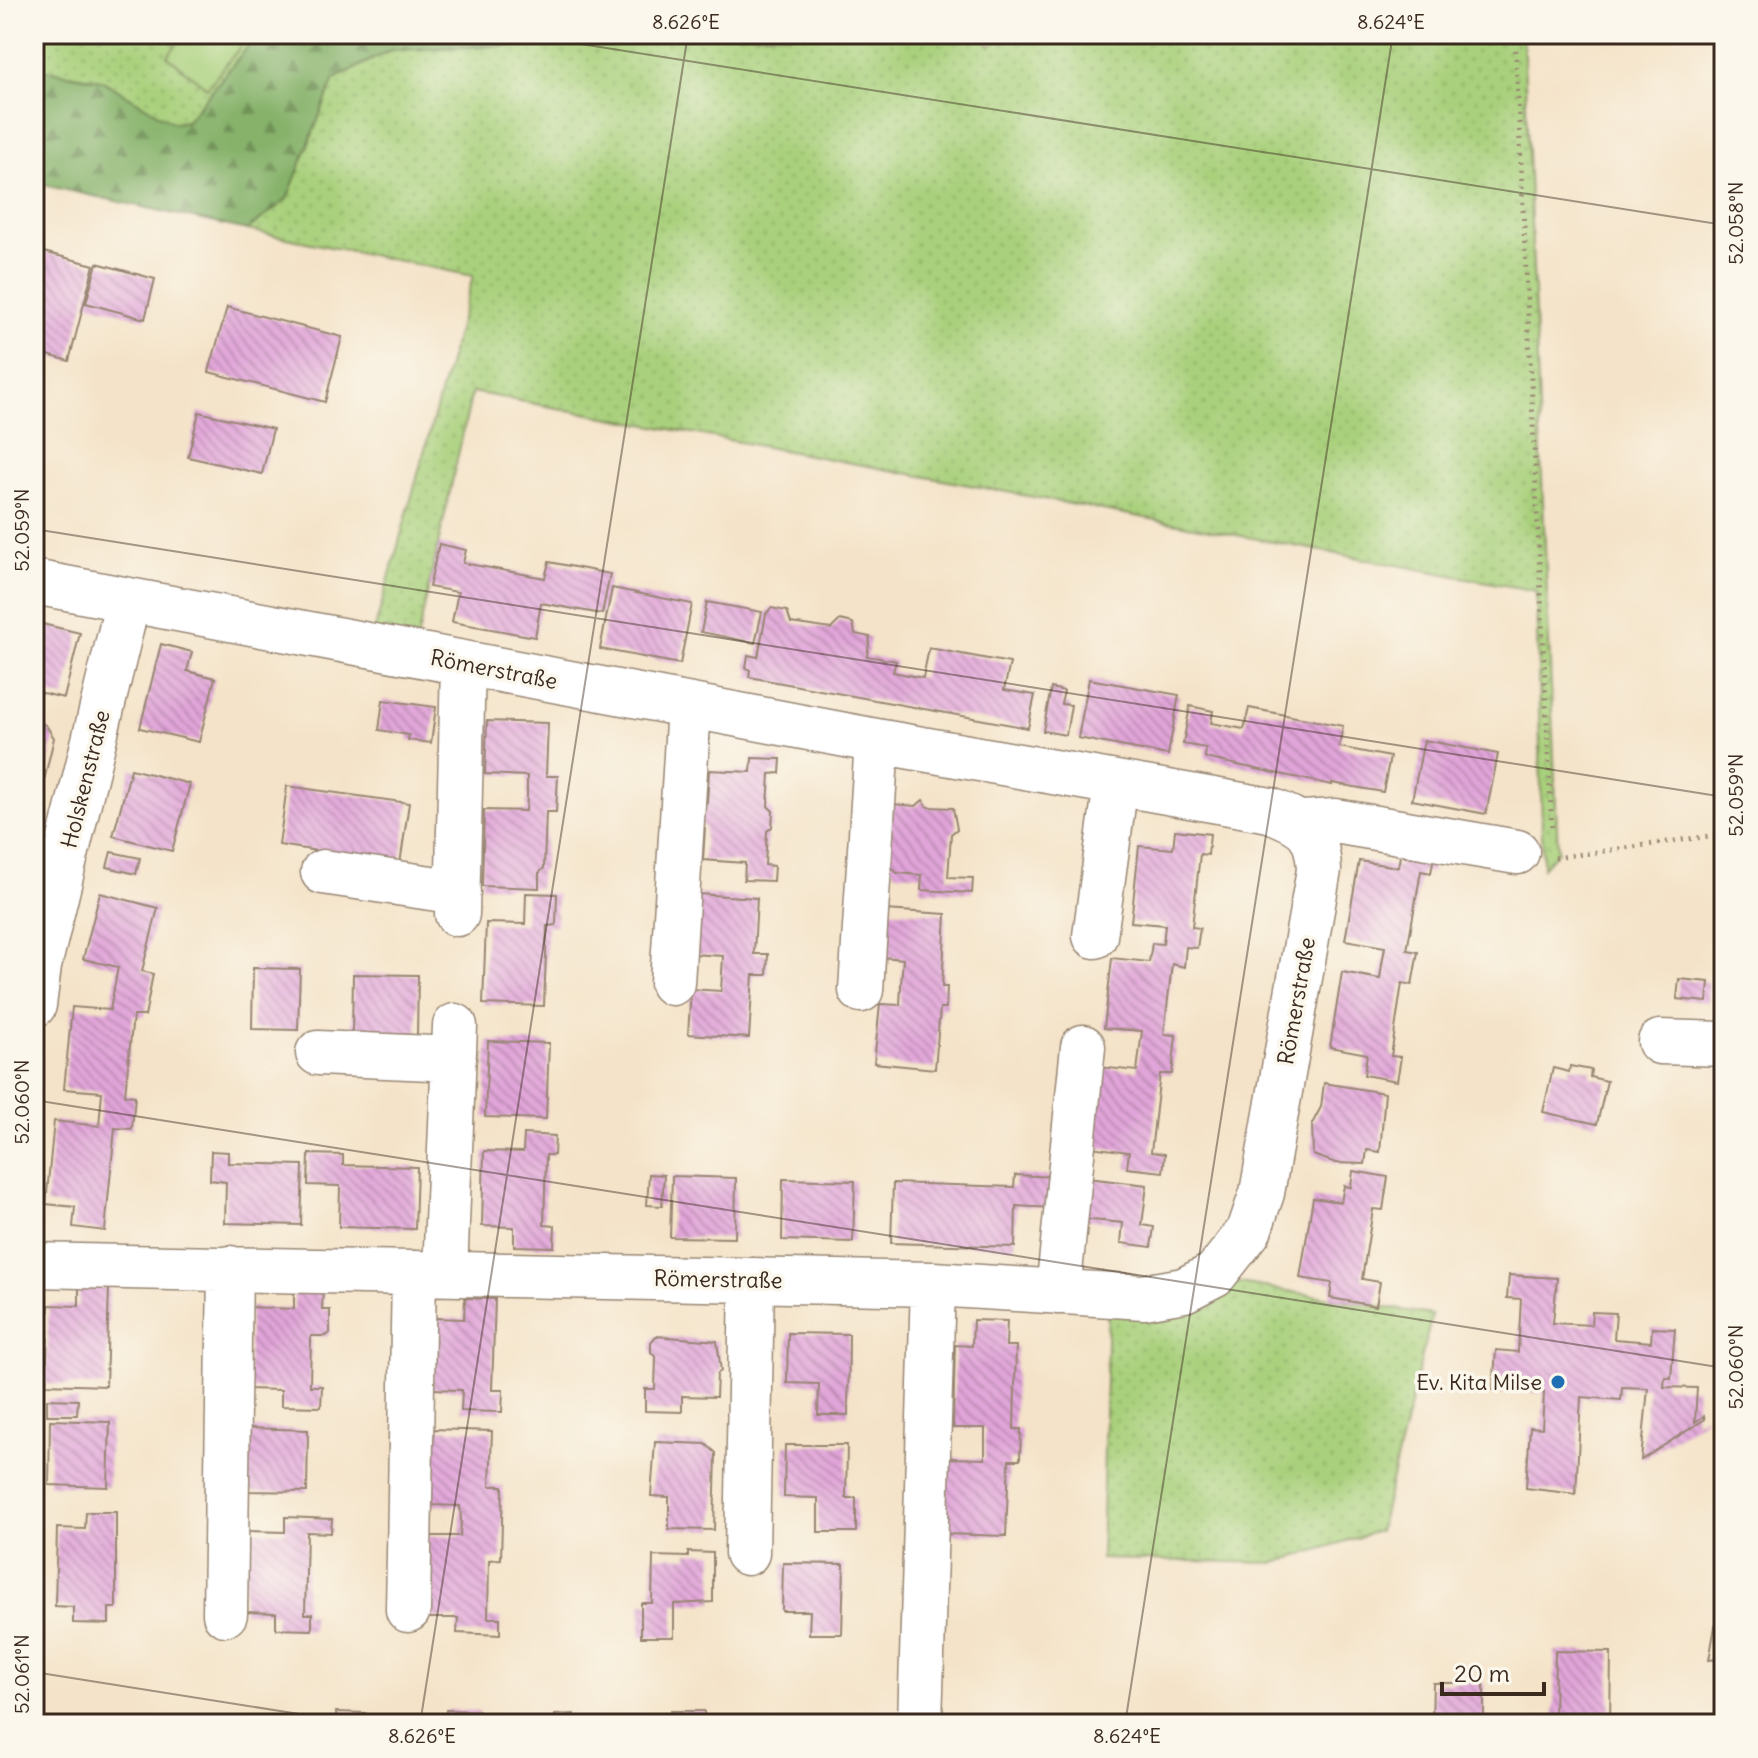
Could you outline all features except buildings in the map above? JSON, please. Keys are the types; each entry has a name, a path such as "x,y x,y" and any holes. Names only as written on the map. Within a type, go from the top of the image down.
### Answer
{"street":[{"name":"Römerstraße","path":"34,582 877,741 1270,810 1303,823 1318,846 1319,870 1262,1193 1249,1231 1215,1274 1184,1290 1144,1297 933,1284 34,1265"},
{"name":"Holskenstraße","path":"34,1005 39,966 128,601"},
{"path":"323,872 457,903 463,663"},
{"path":"672,983 689,706"},
{"path":"861,990 877,741"},
{"path":"1095,936 1116,783"},
{"path":"1303,823 1335,821 1517,852"},
{"path":"318,1053 454,1042 429,1273 408,1610"},
{"path":"1660,1042 1724,1044"},
{"path":"1058,1292 1083,1047"},
{"path":"225,1614 230,1268"},
{"path":"747,1553 752,1280"},
{"path":"920,1724 933,1284"}],"path":[{"path":"1515,34 1546,653 1550,858 1724,834"}],"green space":[{"path":"34,34 258,34 187,121 173,123 101,80 34,68"},
{"path":"185,34 237,34 245,41 207,88 167,56"},
{"path":"258,34 634,34 622,41 391,50 334,79 287,199 247,230 34,183 34,68 101,80 174,123 187,121"},
{"path":"634,34 983,34 990,46 1005,34 1523,34 1558,851 1543,868 1536,591 472,392 417,640 374,632 473,276 247,230 287,199 334,79 391,50 622,41"},
{"path":"1228,1281 1432,1315 1379,1531 1275,1563 1101,1559 1108,1305"}],"place":[{"name":"Ev. Kita Milse","path":"1558,1382"}]}
